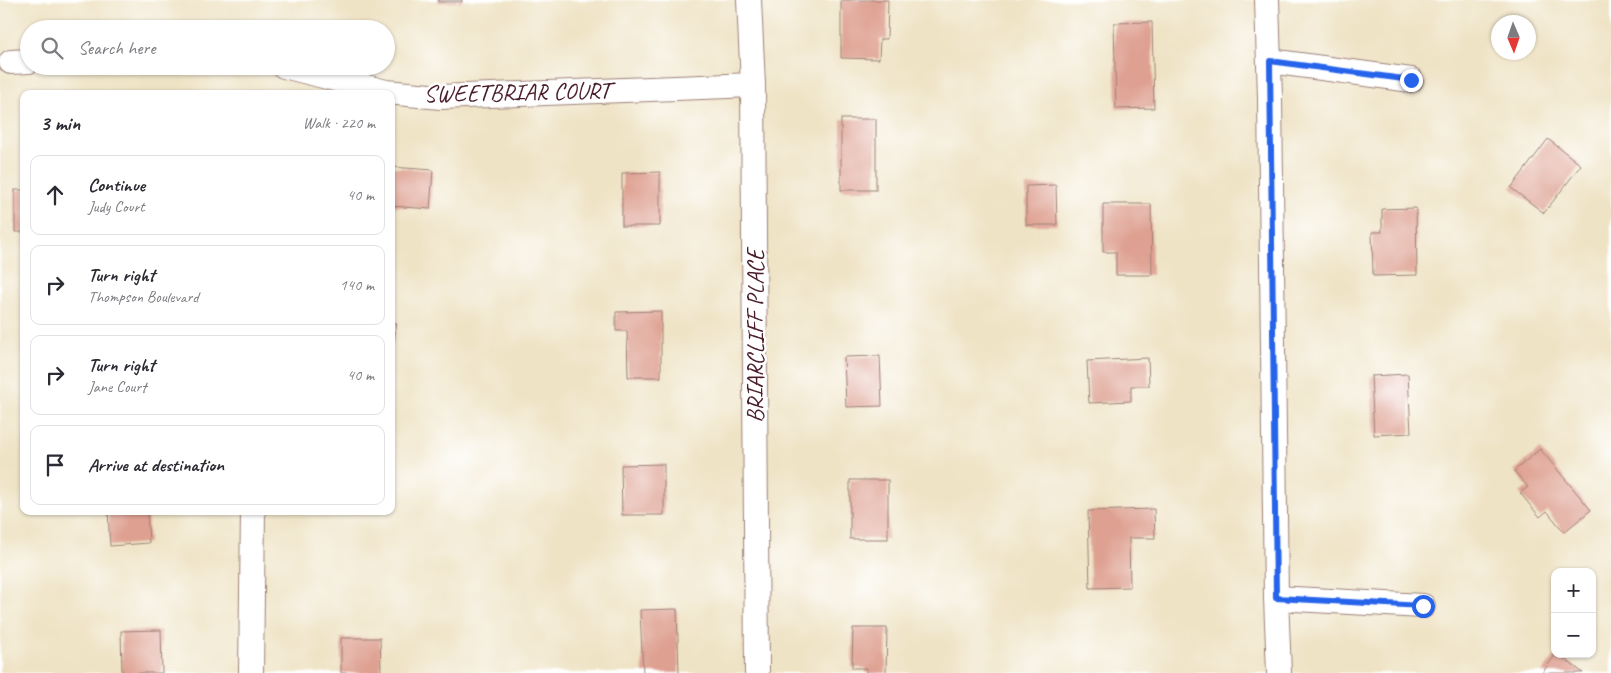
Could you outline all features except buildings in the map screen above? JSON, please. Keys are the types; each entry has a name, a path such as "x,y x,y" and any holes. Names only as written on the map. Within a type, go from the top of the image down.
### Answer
{"street":[{"name":"BRIARCLIFF PLACE","path":"749,0 753,85 758,673"},
{"path":"1268,0 1276,598 1279,673"},
{"path":"1270,61 1411,80"},
{"name":"SWEETBRIAR COURT","path":"303,75 325,85 369,90"},
{"name":"SWEETBRIAR COURT","path":"395,93 441,97 753,85"},
{"path":"251,673 253,515"},
{"path":"1276,598 1423,606"}],"route":[{"path":"1411,80 1270,61 1276,598 1423,606"}]}
